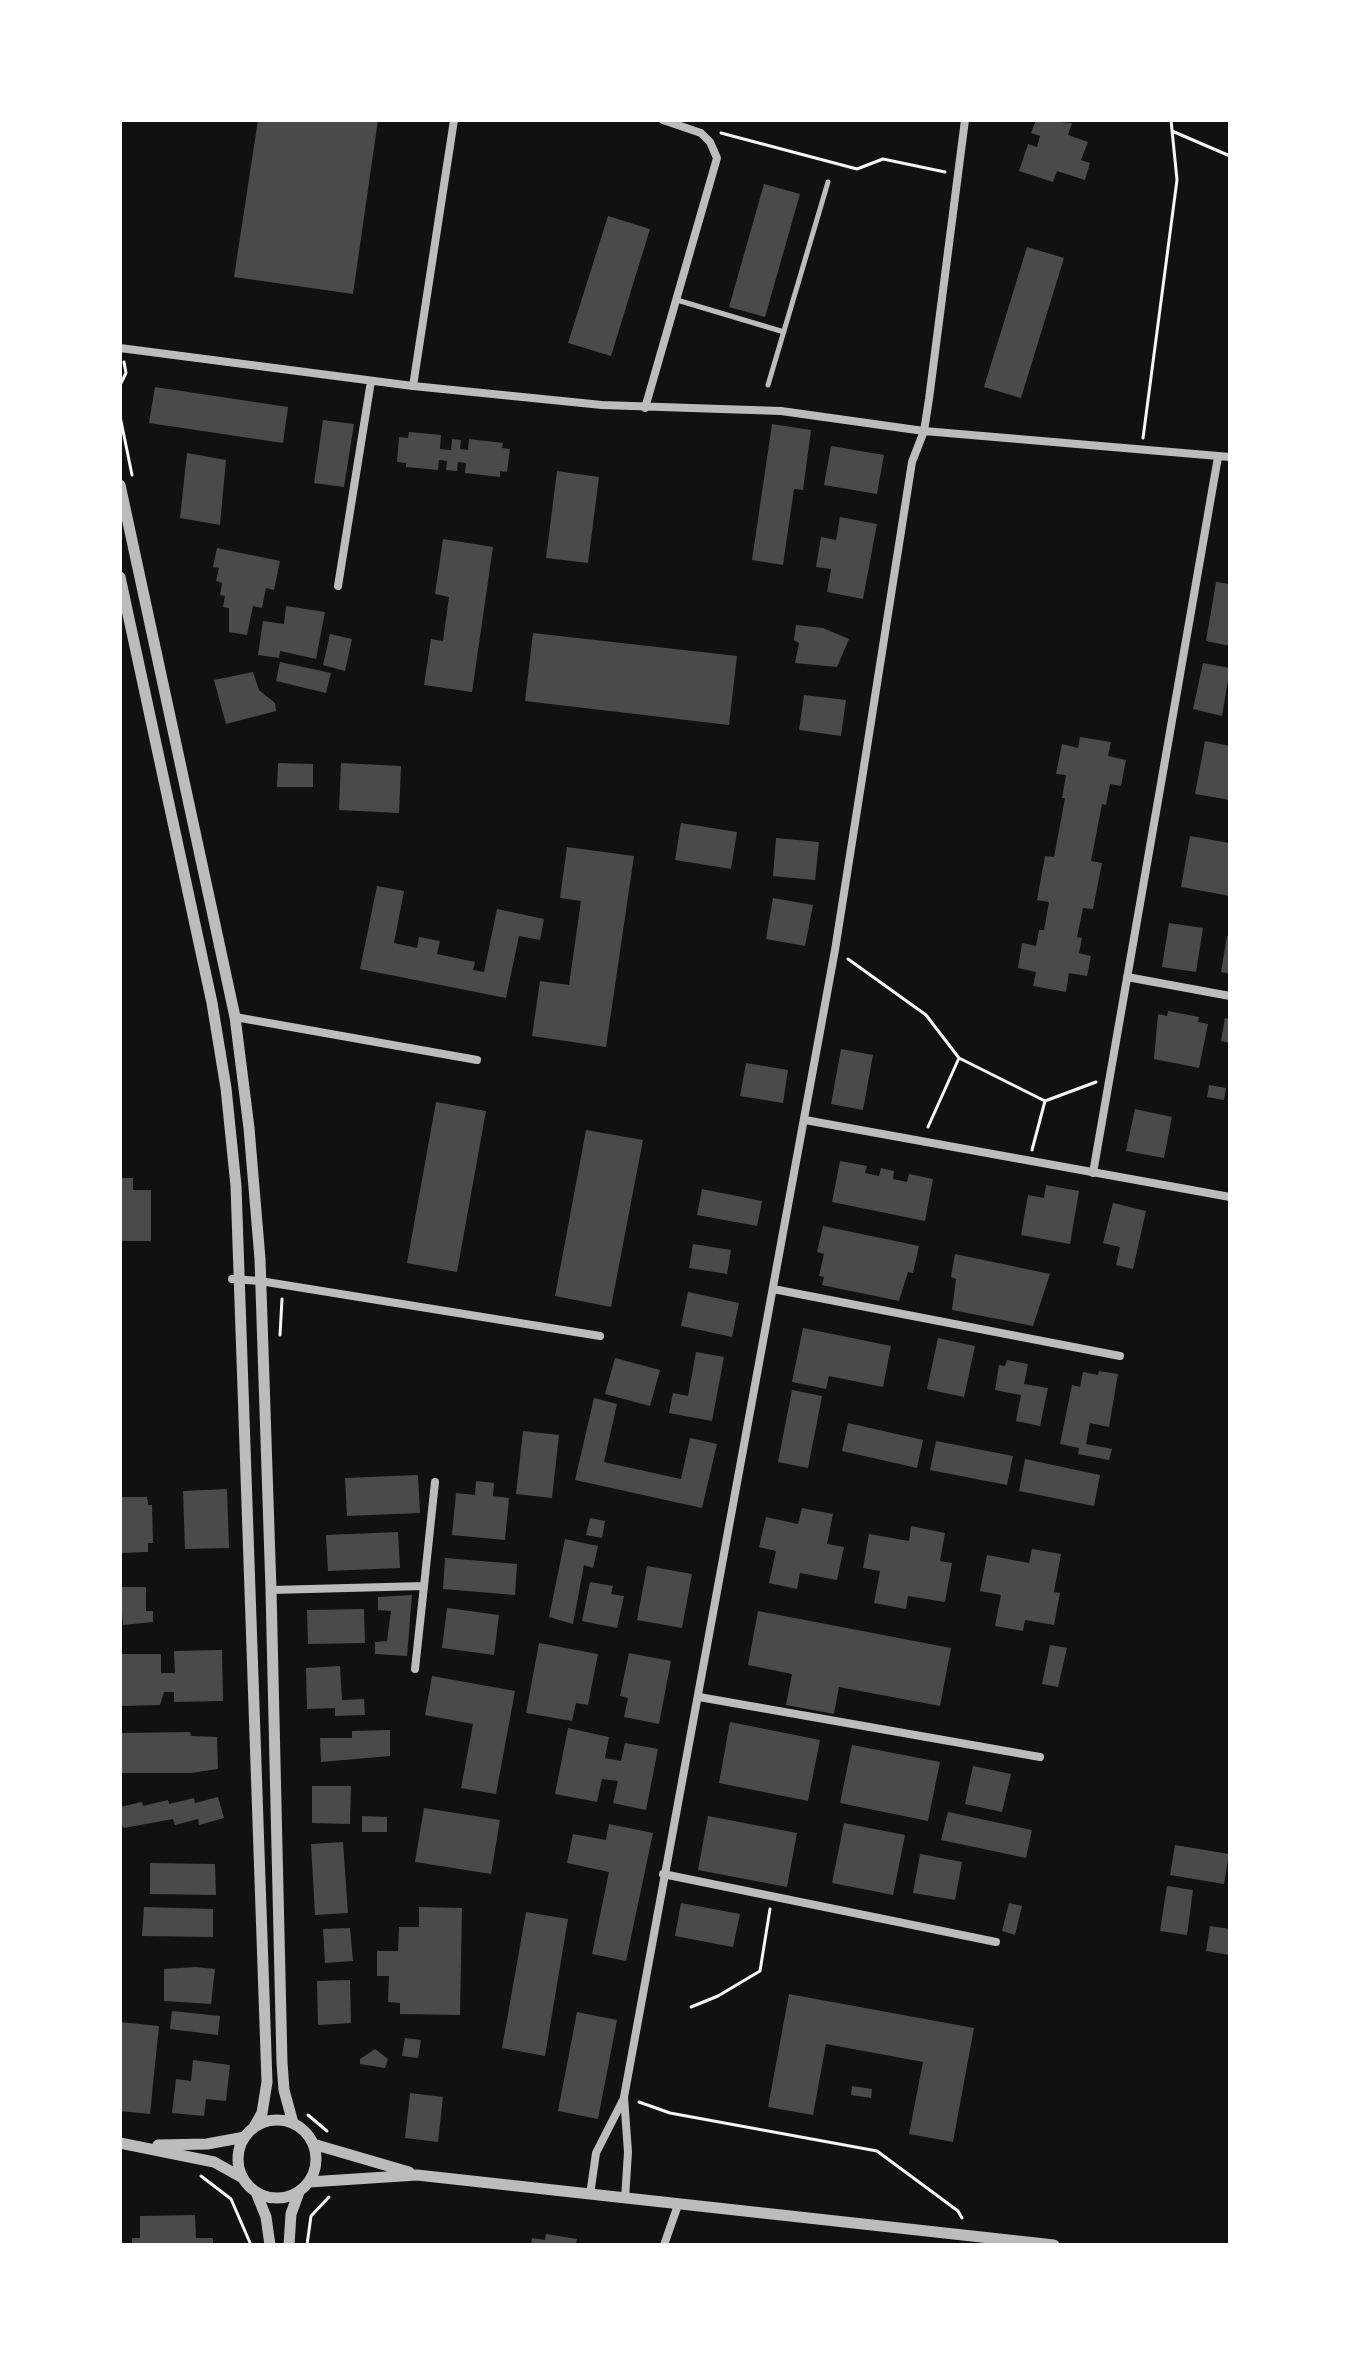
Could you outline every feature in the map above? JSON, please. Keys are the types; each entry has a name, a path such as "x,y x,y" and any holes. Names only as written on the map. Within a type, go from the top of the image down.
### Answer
{"street":[{"path":"413,386 454,120"},
{"path":"645,408 715,175 717,158 710,142 701,133 663,120"},
{"path":"625,2199 628,2152 624,2097 835,950 877,706 912,462 924,431 965,120"},
{"path":"120,348 413,386 645,408 781,411 924,431 1230,457"},
{"path":"338,586 371,381"},
{"path":"1093,1173 1218,457"},
{"path":"120,485 235,1017 251,1140 260,1281 271,1590 283,2084 293,2123"},
{"path":"120,577 214,1016 232,1137 267,2082 262,2113 245,2137 237,2156 242,2178"},
{"path":"1127,977 1230,996"},
{"path":"235,1017 477,1060"},
{"path":"805,1120 1230,1197"},
{"path":"237,1280 260,1281 600,1336"},
{"path":"773,1289 1120,1356"},
{"path":"415,1669 435,1482"},
{"path":"271,1590 424,1586"},
{"path":"699,1697 1040,1757"},
{"path":"663,1874 996,1942"},
{"path":"590,2195 596,2153 624,2097"},
{"path":"254,2127 276,2120 293,2123 305,2132 313,2144 316,2165 309,2182 299,2192 291,2214 289,2245"},
{"path":"141,2146 207,2144 245,2137"},
{"path":"120,2143 220,2164 242,2178 255,2192 266,2217 270,2245"},
{"path":"313,2144 417,2175 1054,2245"},
{"path":"309,2182 417,2175"},
{"path":"255,2192 280,2198 299,2192"},
{"path":"664,2245 678,2205"}],"lane":[{"path":"768,385 828,182"},
{"path":"677,300 784,332"}],"path":[{"path":"1142,451 1177,180 1171,120"},
{"path":"1172,131 1230,156"},
{"path":"701,133 731,133 857,169 883,159 958,175"},
{"path":"835,950 926,1015 959,1058 1045,1101 1110,1077"},
{"path":"922,1141 959,1058"},
{"path":"1029,1161 1045,1101"},
{"path":"691,2007 718,1996 760,1971 772,1897"},
{"path":"624,2097 670,2113 877,2151 958,2211 971,2236"},
{"path":"198,2159 197,2173 231,2199 251,2245"},
{"path":"307,2245 314,2210 335,2195"}],"building":[{"path":"258,120 378,120 353,294 234,277"},
{"path":"1036,120 1072,123 1068,135 1088,142 1081,160 1090,163 1085,180 1057,171 1053,182 1019,171 1028,144 1037,147 1040,136 1031,133"},
{"path":"764,184 800,194 765,317 729,307"},
{"path":"608,216 650,229 611,356 568,343"},
{"path":"1027,247 1064,258 1021,398 984,387"},
{"path":"155,387 288,407 283,443 149,423"},
{"path":"323,420 354,424 344,487 314,483"},
{"path":"772,424 811,430 803,490 794,489 783,565 752,560"},
{"path":"409,432 441,435 440,449 451,450 452,439 461,440 460,449 468,450 469,439 503,443 502,448 510,449 507,472 500,471 500,477 465,473 466,463 458,462 457,471 446,470 447,461 439,460 438,470 406,467 406,463 397,462 399,437 408,438"},
{"path":"831,446 884,455 877,494 824,485"},
{"path":"187,453 226,460 220,525 180,518"},
{"path":"557,471 599,477 588,563 546,558"},
{"path":"840,517 877,524 863,599 827,592 831,569 816,567 821,537 836,540"},
{"path":"443,539 493,547 472,692 424,685 431,639 443,641 449,597 435,594"},
{"path":"217,548 280,561 274,590 266,588 262,608 253,606 247,635 229,632 229,608 223,607 225,596 220,595 222,583 216,581 219,568 213,567"},
{"path":"1216,582 1230,584 1230,646 1206,641"},
{"path":"286,606 325,612 316,659 280,651 279,658 258,655 263,621 284,624"},
{"path":"796,625 823,628 849,639 837,667 795,663 799,643 794,640"},
{"path":"533,633 737,656 729,725 525,701"},
{"path":"330,634 352,639 345,671 323,665"},
{"path":"280,662 331,673 326,693 276,681"},
{"path":"1203,663 1230,668 1222,716 1193,709"},
{"path":"253,672 259,690 275,703 276,711 226,724 214,680"},
{"path":"804,695 846,700 841,736 799,730"},
{"path":"1080,737 1111,742 1108,756 1126,760 1121,786 1110,784 1106,805 1102,804 1091,861 1102,863 1093,909 1083,908 1077,937 1082,938 1079,953 1091,956 1087,976 1069,973 1066,992 1033,986 1036,972 1018,968 1022,943 1036,946 1039,930 1044,930 1049,902 1037,900 1045,856 1054,857 1065,798 1062,798 1066,775 1056,774 1062,744 1078,748"},
{"path":"1205,741 1230,746 1230,800 1195,794"},
{"path":"278,763 313,764 313,787 277,787"},
{"path":"341,763 401,766 399,813 339,810"},
{"path":"681,823 737,832 731,869 675,860"},
{"path":"1190,836 1230,843 1230,896 1181,887"},
{"path":"776,838 819,842 815,880 773,876"},
{"path":"567,847 634,856 606,1047 532,1036 540,981 569,985 581,901 560,898"},
{"path":"377,886 404,891 394,943 417,948 419,937 440,941 437,954 475,962 473,970 484,972 497,909 544,919 540,940 519,936 506,998 360,969"},
{"path":"773,898 813,905 805,946 766,939"},
{"path":"1169,923 1203,928 1196,972 1162,967"},
{"path":"1227,936 1230,936 1230,974 1221,972"},
{"path":"1168,1011 1199,1017 1198,1022 1208,1024 1199,1068 1154,1059 1158,1014 1167,1016"},
{"path":"1225,1018 1230,1019 1230,1043 1221,1041"},
{"path":"841,1049 873,1055 863,1110 831,1104"},
{"path":"746,1063 788,1070 783,1103 740,1096"},
{"path":"1209,1085 1226,1088 1224,1100 1207,1097"},
{"path":"436,1102 486,1111 457,1272 407,1263"},
{"path":"1135,1109 1172,1117 1164,1158 1126,1151"},
{"path":"586,1130 643,1140 611,1307 555,1296"},
{"path":"840,1161 867,1166 865,1173 879,1176 881,1168 894,1171 893,1179 907,1182 909,1174 933,1179 925,1221 832,1202"},
{"path":"120,1178 133,1178 133,1190 151,1190 151,1241 120,1241"},
{"path":"1046,1185 1079,1191 1070,1244 1021,1235 1028,1195 1044,1198"},
{"path":"702,1189 762,1201 757,1226 697,1215"},
{"path":"1113,1203 1146,1211 1133,1269 1116,1265 1120,1247 1103,1243"},
{"path":"823,1226 919,1246 913,1273 908,1272 899,1301 822,1285 824,1277 819,1276 824,1254 817,1252"},
{"path":"693,1244 731,1250 727,1274 689,1268"},
{"path":"955,1254 1050,1274 1033,1326 952,1310 956,1279 951,1277"},
{"path":"688,1292 739,1303 732,1337 681,1326"},
{"path":"803,1328 891,1346 883,1387 829,1376 826,1389 792,1382"},
{"path":"938,1338 975,1346 964,1397 927,1389"},
{"path":"696,1352 724,1357 712,1421 669,1413 673,1393 688,1396"},
{"path":"615,1358 660,1370 650,1406 605,1394"},
{"path":"1007,1360 1028,1364 1024,1384 1048,1388 1040,1426 1016,1421 1021,1395 995,1390 999,1365 1005,1366"},
{"path":"1099,1371 1118,1374 1109,1427 1090,1423 1086,1444 1112,1449 1109,1460 1078,1454 1079,1448 1060,1444 1072,1385 1080,1387 1083,1372 1098,1375"},
{"path":"792,1390 822,1396 808,1468 778,1462"},
{"path":"594,1398 617,1404 604,1462 681,1479 690,1438 717,1444 702,1508 575,1480"},
{"path":"848,1423 923,1440 917,1468 842,1451"},
{"path":"523,1431 559,1435 552,1498 516,1494"},
{"path":"936,1441 1013,1456 1007,1485 930,1470"},
{"path":"1025,1459 1100,1475 1094,1506 1019,1491"},
{"path":"418,1475 420,1513 347,1516 345,1478"},
{"path":"476,1481 494,1483 493,1496 509,1498 505,1540 452,1535 456,1493 475,1495"},
{"path":"227,1489 229,1548 185,1549 183,1491"},
{"path":"120,1497 147,1497 148,1505 152,1505 153,1543 148,1543 148,1552 120,1553"},
{"path":"802,1508 833,1514 827,1544 844,1547 837,1580 800,1573 797,1589 769,1583 776,1551 759,1547 766,1517 798,1524"},
{"path":"590,1518 605,1521 602,1538 586,1535"},
{"path":"911,1526 945,1533 940,1561 952,1563 945,1602 908,1596 906,1609 874,1603 880,1571 863,1568 869,1534 909,1541"},
{"path":"398,1532 400,1568 328,1571 326,1535"},
{"path":"565,1539 598,1546 593,1568 584,1565 573,1624 549,1617"},
{"path":"1032,1549 1061,1554 1054,1592 1060,1593 1054,1625 1025,1620 1023,1631 995,1626 1001,1595 980,1591 987,1555 1029,1563"},
{"path":"445,1558 517,1564 515,1595 443,1589"},
{"path":"647,1566 692,1574 682,1628 637,1620"},
{"path":"590,1582 613,1586 611,1594 624,1596 617,1628 582,1621"},
{"path":"120,1587 146,1587 146,1611 153,1611 153,1622 123,1625"},
{"path":"412,1595 407,1656 375,1654 375,1642 387,1641 391,1611 378,1610 378,1597"},
{"path":"447,1608 499,1615 494,1655 442,1648"},
{"path":"364,1609 365,1643 308,1644 307,1610"},
{"path":"758,1611 951,1648 940,1706 839,1687 834,1714 786,1705 792,1674 748,1665"},
{"path":"539,1643 598,1654 588,1705 576,1703 572,1721 526,1713"},
{"path":"1050,1645 1067,1648 1058,1687 1042,1684"},
{"path":"222,1650 223,1701 174,1702 174,1692 164,1692 160,1705 120,1706 120,1654 161,1654 161,1673 175,1673 174,1651"},
{"path":"629,1653 671,1661 659,1724 624,1717 628,1698 620,1696"},
{"path":"340,1666 342,1700 364,1699 365,1715 335,1716 335,1708 307,1709 306,1668"},
{"path":"432,1676 515,1691 496,1794 461,1788 473,1724 425,1715"},
{"path":"730,1722 820,1740 808,1801 719,1783"},
{"path":"568,1728 609,1737 605,1758 621,1761 625,1743 658,1749 646,1810 613,1803 618,1781 602,1779 597,1802 555,1794"},
{"path":"390,1730 390,1756 321,1762 320,1738 352,1738 352,1731"},
{"path":"190,1732 191,1736 217,1737 218,1769 191,1773 120,1773 120,1733"},
{"path":"852,1745 940,1762 928,1821 840,1803"},
{"path":"973,1766 1011,1774 1002,1812 965,1804"},
{"path":"312,1786 351,1786 350,1824 312,1823"},
{"path":"218,1797 224,1818 199,1825 198,1819 175,1825 173,1819 124,1828 120,1823 120,1807 168,1800 169,1804 194,1798 195,1803"},
{"path":"424,1808 500,1820 491,1874 415,1862"},
{"path":"948,1812 1032,1830 1026,1858 941,1840"},
{"path":"362,1816 387,1817 387,1832 362,1832"},
{"path":"708,1816 797,1833 787,1887 698,1870"},
{"path":"844,1823 905,1835 893,1895 832,1883"},
{"path":"609,1824 653,1833 626,1961 592,1954 609,1872 567,1863 573,1834 606,1840"},
{"path":"343,1842 348,1913 315,1915 311,1844"},
{"path":"1175,1845 1229,1854 1224,1884 1170,1875"},
{"path":"920,1854 962,1862 955,1900 913,1893"},
{"path":"150,1863 215,1864 216,1895 150,1894"},
{"path":"1167,1886 1193,1890 1187,1935 1160,1931"},
{"path":"681,1903 740,1914 733,1947 675,1936"},
{"path":"1009,1903 1022,1906 1015,1935 1002,1931"},
{"path":"144,1907 213,1909 213,1937 142,1936"},
{"path":"419,1907 462,1908 460,2015 400,2014 400,2003 388,2002 389,1976 377,1976 377,1951 398,1951 399,1927 419,1927"},
{"path":"526,1912 568,1919 545,2056 502,2048"},
{"path":"1210,1926 1230,1929 1230,1955 1206,1951"},
{"path":"350,1928 353,1961 325,1963 323,1929"},
{"path":"164,1969 215,1969 211,2004 164,2001"},
{"path":"350,1980 351,2023 318,2025 317,1981"},
{"path":"789,1994 974,2028 953,2142 909,2134 923,2062 826,2044 813,2115 768,2107"},
{"path":"172,2011 220,2016 218,2035 170,2029"},
{"path":"577,2012 617,2020 598,2119 558,2111"},
{"path":"120,2022 159,2026 150,2114 120,2111"},
{"path":"405,2038 421,2040 418,2058 402,2056"},
{"path":"375,2049 388,2059 385,2068 360,2064 360,2059"},
{"path":"193,2060 230,2065 226,2101 206,2099 204,2116 172,2113 176,2079 191,2081"},
{"path":"852,2086 872,2089 871,2098 851,2095"},
{"path":"410,2093 443,2097 438,2142 405,2138"},
{"path":"195,2215 196,2238 213,2238 213,2245 132,2245 132,2238 140,2238 140,2216"},
{"path":"546,2234 577,2239 576,2245 531,2245 532,2238 545,2240"}]}
